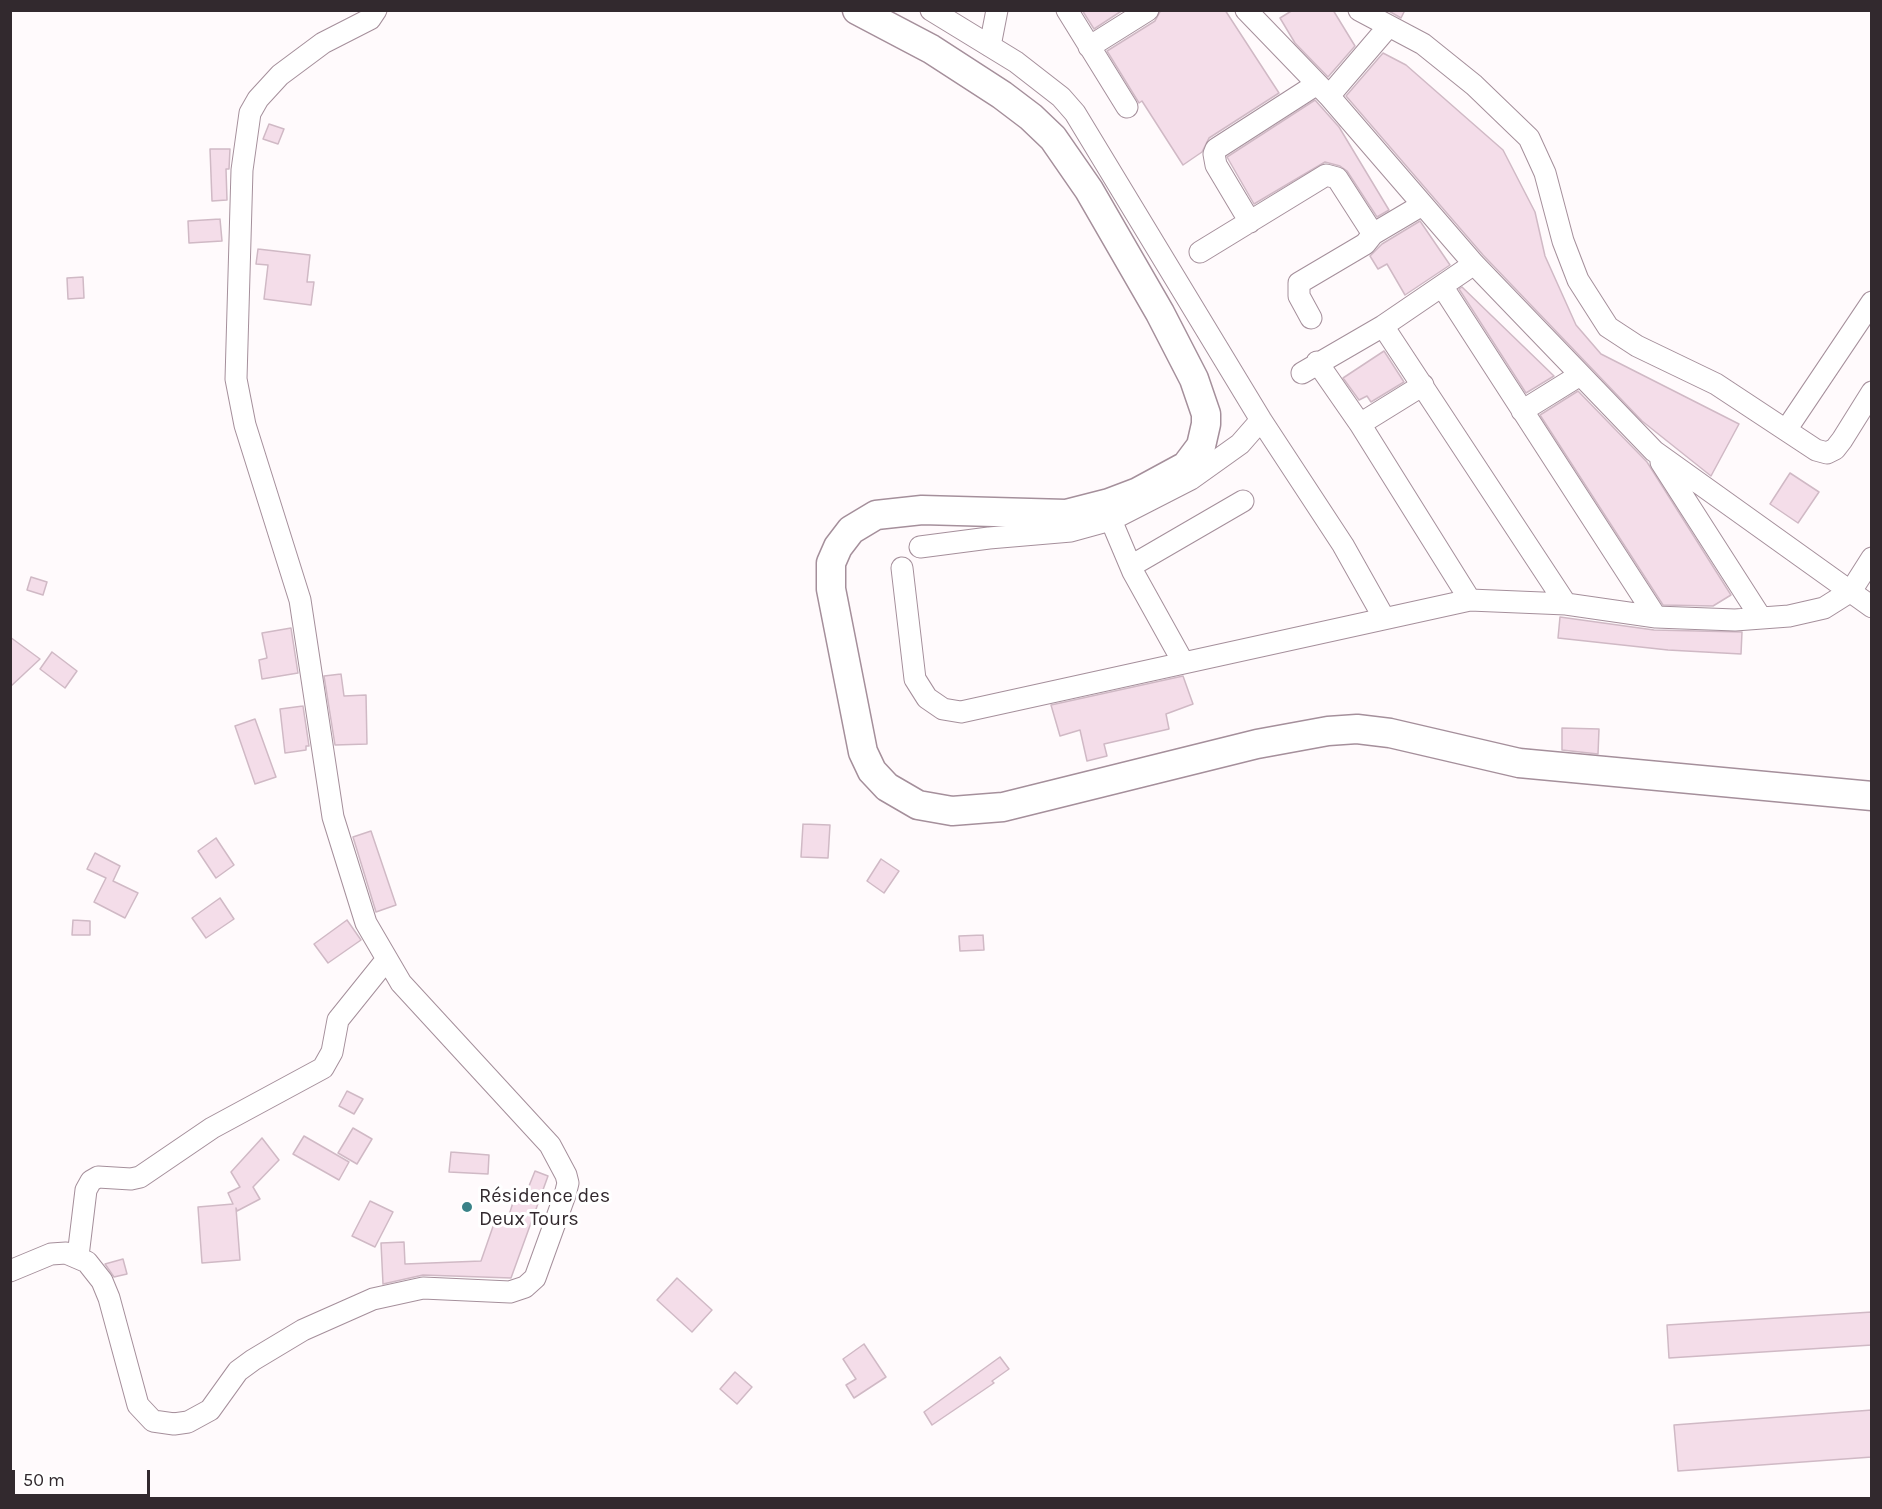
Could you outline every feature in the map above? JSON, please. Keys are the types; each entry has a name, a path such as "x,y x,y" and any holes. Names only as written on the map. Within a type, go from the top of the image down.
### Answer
{"main road":[{"path":"857,10 949,60 1024,111 1053,138 1089,190 1160,313 1194,379 1206,424 1201,446 1186,466 1138,492 1109,503 1066,514 922,510 876,515 851,530 838,547 831,564 831,589 863,752 872,771 887,787 918,806 952,811 985,809 1071,791 1257,744 1328,731 1357,729 1390,733 1520,763 1872,796"}],"street":[{"path":"14,1269 51,1254 66,1253 78,1256 96,1272 106,1289 138,1405 146,1415 163,1424 188,1422 203,1415 215,1404 238,1371 253,1360 303,1330 373,1299 423,1288 510,1292 530,1283 540,1265 565,1195 568,1184 561,1162 534,1126 401,983 366,923 333,818 300,600 245,425 236,379 242,170 250,113 258,99 280,75 323,43 370,19 376,10"},
{"path":"931,10 1017,62 1061,97 1075,113 1261,420 1338,536 1384,618"},
{"path":"990,46 997,10"},
{"path":"1067,10 1127,107"},
{"path":"1089,47 1148,10"},
{"path":"1246,10 1323,90 1474,264 1654,451 1872,607"},
{"path":"1359,10 1423,44 1474,85 1528,138 1545,173 1563,241 1578,280 1608,327 1637,346 1716,384 1816,450 1827,453 1835,449 1842,440 1872,392"},
{"path":"1250,222 1216,165 1214,154 1225,144 1323,90 1388,27"},
{"path":"1200,252 1326,175 1337,178 1373,234"},
{"path":"1311,318 1299,296 1299,283 1365,244 1373,234 1422,205"},
{"path":"1470,600 1360,424 1310,367 1383,326 1474,264"},
{"path":"1442,286 1656,617"},
{"path":"1786,430 1872,302"},
{"path":"1383,326 1566,604"},
{"path":"1522,411 1580,375"},
{"path":"1360,424 1423,385"},
{"path":"920,547 1071,531 1111,520 1191,479 1240,444 1261,420"},
{"path":"1654,451 1761,618"},
{"path":"1131,566 1243,501"},
{"path":"1111,520 1131,566 1183,662"},
{"path":"902,568 915,679 927,698 943,709 961,712 1470,600 1566,604 1656,617 1735,620 1789,616 1824,608 1851,591 1872,558"},
{"path":"78,1256 86,1190 91,1181 98,1177 131,1179 140,1177 212,1128 322,1068 332,1052 338,1020 387,959"}],"building":[{"path":"1082,10 1123,10 1094,29"},
{"path":"1161,10 1225,10 1279,93 1209,138 1202,152 1183,165 1142,101 1139,103 1107,51 1155,21"},
{"path":"1293,10 1333,10 1355,46 1328,77 1295,43 1280,18"},
{"path":"1387,10 1405,10 1401,18"},
{"path":"1383,53 1406,65 1503,150 1535,212 1545,256 1576,325 1601,354 1739,424 1711,476 1642,421 1483,255 1346,96"},
{"path":"1315,100 1339,127 1389,210 1377,217 1347,171 1340,166 1325,162 1254,204 1227,157"},
{"path":"269,124 284,129 278,144 263,139"},
{"path":"210,149 230,149 229,169 226,169 227,200 212,201"},
{"path":"220,219 222,241 189,243 188,221"},
{"path":"1420,221 1450,265 1405,295 1387,264 1378,269 1370,256 1382,244"},
{"path":"258,249 310,255 307,282 314,282 311,305 264,299 268,265 256,264"},
{"path":"83,277 84,298 68,299 67,278"},
{"path":"1462,287 1554,376 1526,393 1459,289"},
{"path":"1384,351 1404,382 1371,402 1367,396 1359,400 1343,378"},
{"path":"1578,391 1647,462 1731,595 1713,606 1663,605 1540,415"},
{"path":"1790,473 1819,492 1798,523 1770,504"},
{"path":"31,577 47,582 43,595 27,590"},
{"path":"1560,617 1654,630 1742,632 1741,654 1668,650 1558,638"},
{"path":"291,628 298,673 262,679 259,660 267,658 262,633"},
{"path":"10,637 40,659 10,687"},
{"path":"52,652 77,671 65,688 40,669"},
{"path":"341,674 344,696 366,695 367,744 335,745 324,676"},
{"path":"1183,676 1193,704 1166,714 1169,729 1104,744 1107,756 1087,761 1080,730 1060,736 1051,705"},
{"path":"303,706 309,746 306,746 306,750 285,753 280,709"},
{"path":"255,719 276,777 255,784 235,726"},
{"path":"1562,728 1599,729 1598,754 1562,750"},
{"path":"803,824 830,825 828,858 801,857"},
{"path":"371,831 396,905 376,912 353,837"},
{"path":"216,838 234,865 216,878 198,851"},
{"path":"95,853 120,866 113,881 138,893 125,918 94,902 106,878 87,869"},
{"path":"881,859 899,871 884,893 867,881"},
{"path":"220,898 234,919 206,938 192,918"},
{"path":"73,920 90,921 90,935 72,935"},
{"path":"347,920 361,940 328,963 314,944"},
{"path":"983,935 984,950 960,951 959,936"},
{"path":"347,1091 363,1099 354,1114 339,1106"},
{"path":"353,1128 372,1139 357,1164 338,1153"},
{"path":"304,1136 349,1162 339,1180 293,1154"},
{"path":"262,1138 279,1160 253,1187 260,1199 237,1211 236,1208 240,1260 202,1263 198,1207 233,1204 228,1193 240,1187 231,1172"},
{"path":"451,1152 489,1155 488,1174 449,1172"},
{"path":"535,1171 548,1176 511,1278 423,1275 383,1284 381,1243 404,1242 405,1264 481,1261 497,1215 509,1215 516,1193 525,1196"},
{"path":"370,1201 393,1212 375,1247 352,1236"},
{"path":"123,1259 127,1274 114,1277 105,1264"},
{"path":"677,1278 712,1310 692,1332 657,1300"},
{"path":"1872,1312 1872,1345 1669,1358 1667,1325"},
{"path":"864,1344 886,1377 854,1398 846,1385 856,1379 843,1359"},
{"path":"1000,1357 1009,1369 992,1381 994,1383 932,1425 924,1412"},
{"path":"735,1372 752,1387 737,1404 720,1389"},
{"path":"1872,1410 1872,1457 1678,1471 1674,1425"}],"place":[{"name":"Résidence des Deux Tours","path":"467,1207"}]}
